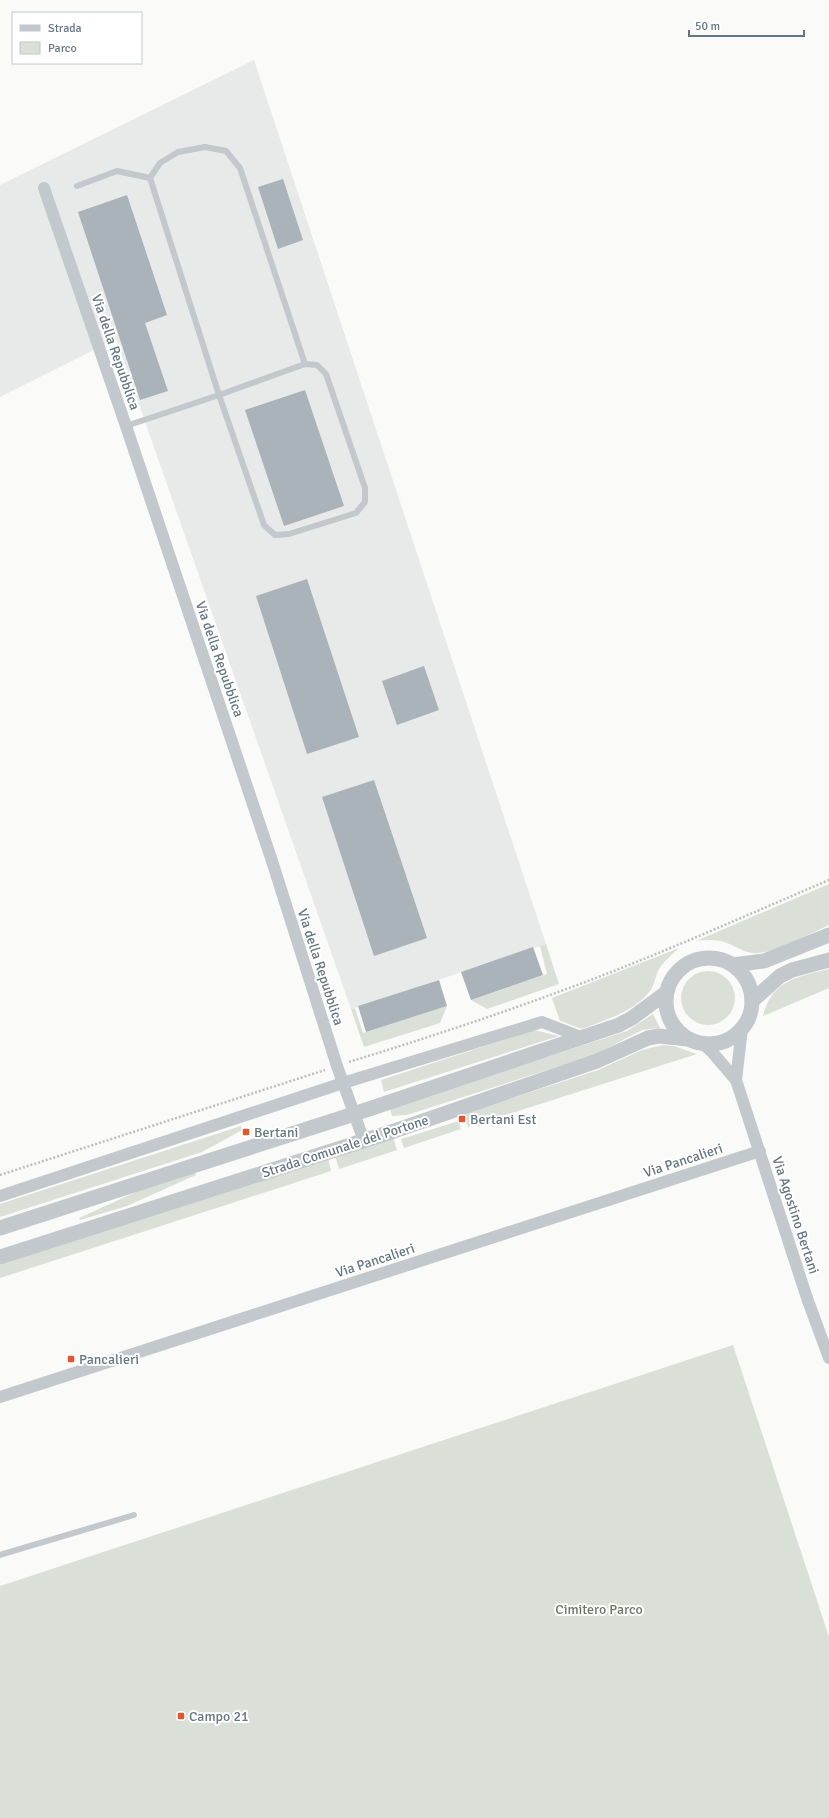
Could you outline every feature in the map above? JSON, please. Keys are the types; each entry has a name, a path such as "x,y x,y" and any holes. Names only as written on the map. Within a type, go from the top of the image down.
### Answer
{"street":[{"name":"Via della Repubblica","path":"44,188 126,426 272,861 337,1066 364,1141"},
{"path":"732,965 764,961 829,935"},
{"path":"714,958 732,965 748,982 752,1001 752,1013 742,1028 732,1037 722,1042 703,1044 682,1036 672,1025 666,1008 667,992 670,983 681,968 698,959 714,958"},
{"path":"752,1001 780,976 792,970 829,960"},
{"name":"Strada Comunale del Portone","path":"0,1228 354,1114 619,1025 632,1018 667,992"},
{"path":"0,1196 343,1083 542,1022 580,1038"},
{"name":"Via Agostino Bertani","path":"736,1080 742,1028"},
{"name":"Strada Comunale del Portone","path":"0,1257 364,1141 597,1061 648,1038 659,1036 688,1039"},
{"name":"Via Agostino Bertani","path":"703,1044 712,1052 736,1080 807,1298 829,1358"},
{"name":"Via Pancalieri","path":"0,1397 760,1151"}],"lane":[{"path":"150,178 160,163 178,152 205,147 226,152 240,168 305,364"},
{"path":"77,186 116,172 150,178"},
{"path":"126,426 219,395 305,364 317,366 326,374 366,488 365,502 356,513 289,534 275,535 264,525 219,395 150,178"},
{"path":"0,1555 134,1515"}],"path":[{"path":"0,1175 467,1024 562,991 685,942 829,880"}],"shaded area":[{"path":"254,60 546,944 351,1009 116,339 0,397 0,185"}],"green space":[{"path":"829,884 829,925 791,943 770,951 753,953 719,941 696,941"},
{"path":"546,944 559,984 487,1009 471,1000 547,974 540,946"},
{"path":"679,948 660,968 650,991 636,1005 628,1010 582,1029 560,1021 552,998"},
{"path":"829,969 829,988 763,1016 767,1004 779,987 796,978"},
{"path":"708,971 718,973 727,979 733,988 735,998 733,1008 727,1017 718,1023 708,1025 698,1023 689,1017 683,1008 681,998 683,988 689,979 698,973"},
{"path":"447,1006 440,1023 364,1047 351,1009 355,1008 363,1033"},
{"path":"653,1014 660,1028 642,1030 594,1055 407,1115 392,1116 390,1108 627,1031"},
{"path":"534,1030 559,1036 384,1092 381,1080"},
{"path":"663,1045 674,1046 697,1054 468,1127 464,1114 598,1070 642,1050"},
{"path":"459,1121 461,1129 404,1148 401,1139"},
{"path":"241,1126 242,1130 202,1152 0,1217 0,1204"},
{"path":"393,1137 397,1150 339,1169 335,1156"},
{"path":"328,1158 331,1171 0,1278 0,1265"},
{"path":"195,1172 196,1175 127,1206 80,1220 79,1218 145,1188"},
{"name":"Cimitero Parco","path":"733,1345 829,1637 829,1818 0,1818 0,1586"}],"building":[{"path":"283,179 303,240 278,249 258,187"},
{"path":"127,195 167,315 145,323 168,391 140,400 78,212"},
{"path":"305,390 344,506 284,526 245,410"},
{"path":"307,579 359,737 307,754 256,596"},
{"path":"424,666 439,710 397,725 382,681"},
{"path":"374,780 427,938 374,956 322,797"},
{"path":"533,947 543,975 471,1000 461,972"},
{"path":"439,980 447,1006 366,1032 358,1006"}],"place":[{"name":"Bertani Est","path":"462,1119"},
{"name":"Bertani","path":"246,1132"},
{"name":"Pancalieri","path":"71,1359"},
{"name":"Campo 21","path":"181,1716"}]}
